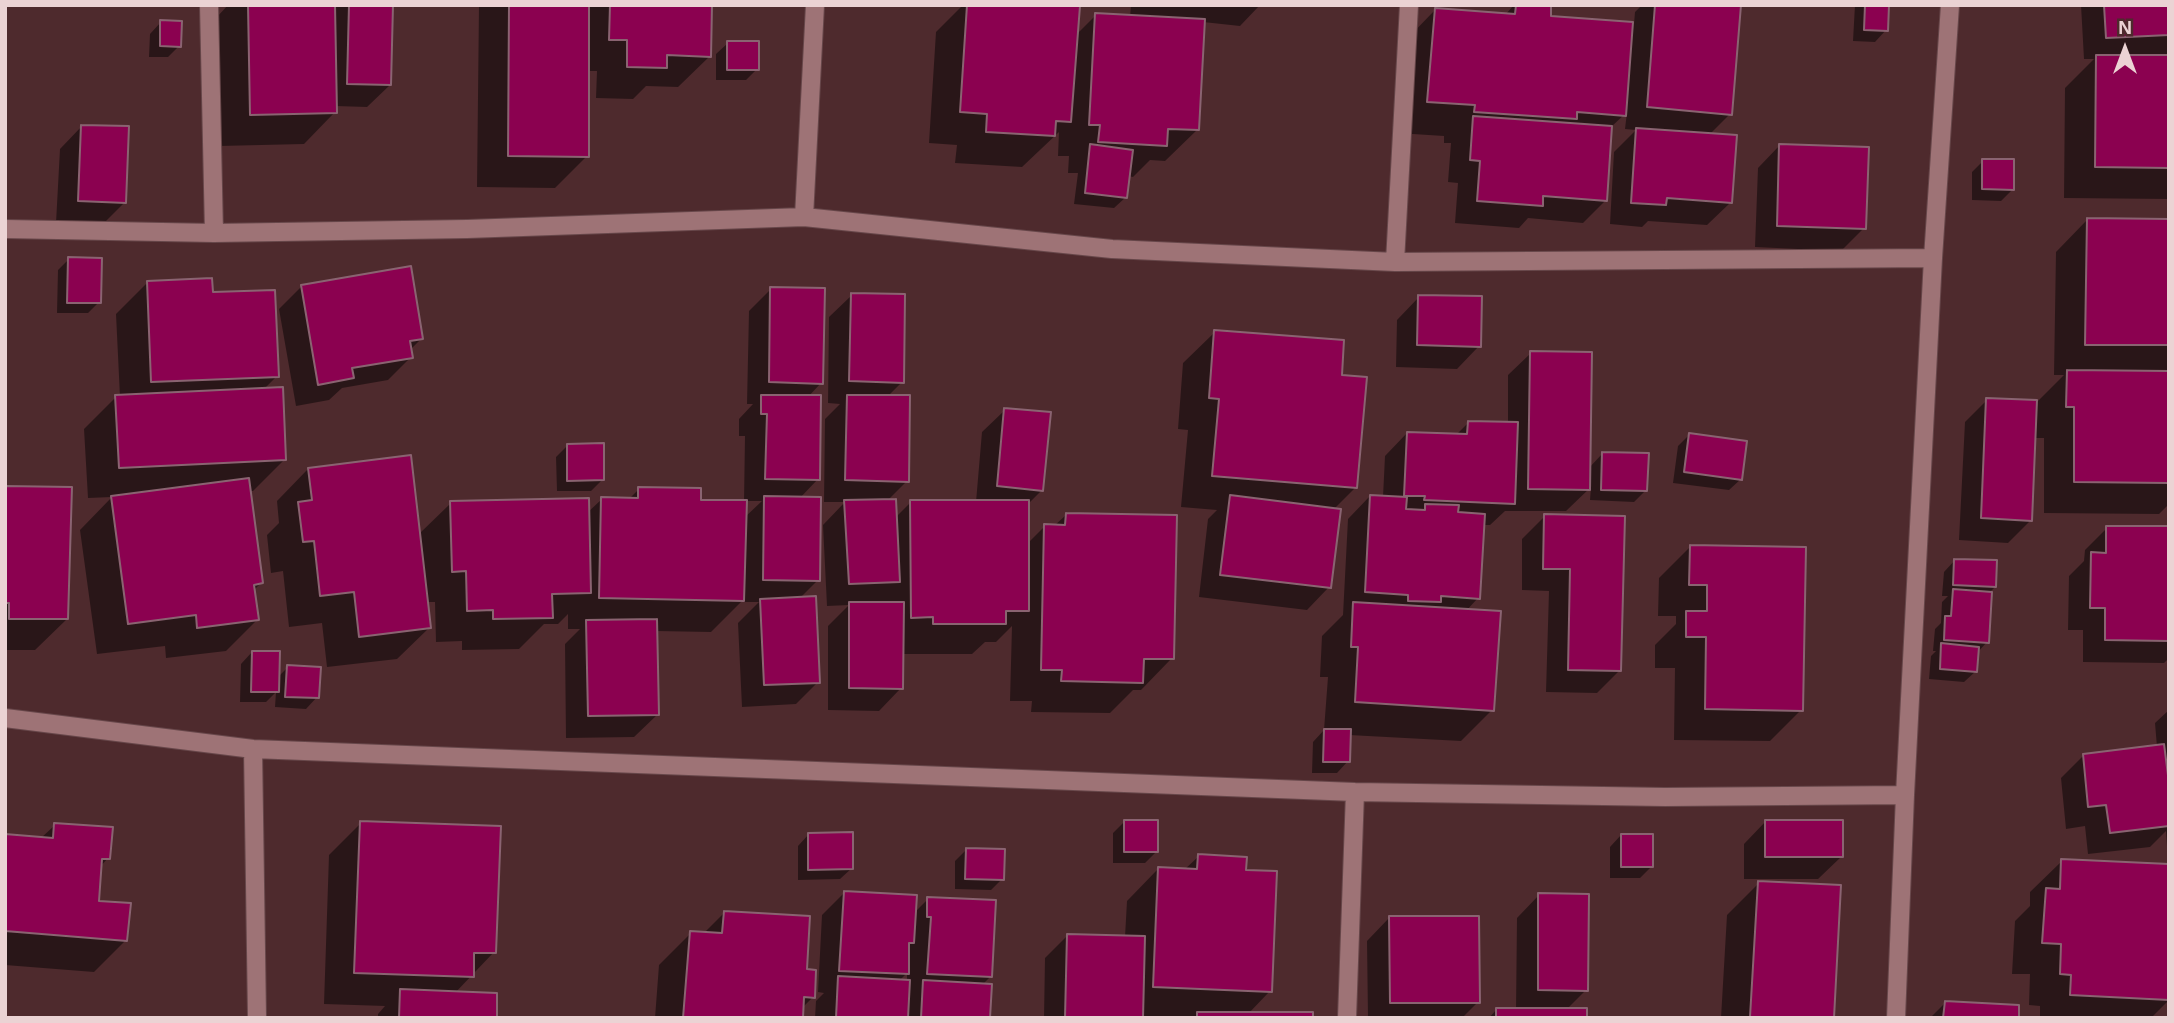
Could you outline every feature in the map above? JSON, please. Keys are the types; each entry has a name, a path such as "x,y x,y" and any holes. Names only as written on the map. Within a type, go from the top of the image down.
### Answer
{"street":[{"path":"209,5 214,233"},
{"path":"804,217 815,5"},
{"path":"1395,262 1409,5"},
{"path":"1896,1018 1933,258 1950,5"},
{"path":"5,229 214,233 467,229 804,217 1112,249 1395,262 1933,258"},
{"path":"5,718 253,749 1355,792 1665,797 1905,795"},
{"path":"253,749 257,1018"},
{"path":"1347,1018 1355,792"}],"building":[{"path":"248,5 335,5 337,113 250,115"},
{"path":"349,5 393,5 391,85 347,84"},
{"path":"509,5 589,5 589,157 508,156"},
{"path":"610,5 712,5 711,57 667,55 667,68 627,67 627,40 609,40"},
{"path":"967,5 1080,6 1071,122 1056,121 1055,136 986,132 987,114 960,112"},
{"path":"1516,5 1551,5 1551,16 1633,22 1626,116 1577,112 1577,119 1474,112 1475,105 1427,102 1435,8 1515,14"},
{"path":"1655,5 1741,5 1732,115 1647,107"},
{"path":"1865,5 1889,5 1888,31 1864,30"},
{"path":"2104,5 2169,5 2169,35 2106,38"},
{"path":"1095,13 1205,19 1199,130 1168,129 1167,146 1098,142 1100,125 1089,125"},
{"path":"160,20 182,21 181,47 160,46"},
{"path":"727,41 759,41 759,70 727,70"},
{"path":"2096,55 2169,55 2169,168 2095,167"},
{"path":"1473,116 1612,126 1607,201 1543,196 1543,206 1477,201 1480,161 1470,160"},
{"path":"81,125 129,126 126,203 78,201"},
{"path":"1636,128 1737,135 1732,203 1667,198 1666,205 1631,203"},
{"path":"1090,144 1133,150 1127,198 1085,193"},
{"path":"1779,144 1869,147 1866,229 1777,226"},
{"path":"1982,159 2014,159 2014,190 1982,189"},
{"path":"2087,218 2169,219 2169,345 2085,345"},
{"path":"68,257 102,258 101,303 67,303"},
{"path":"411,266 423,339 410,341 413,358 352,368 354,378 318,385 301,285"},
{"path":"212,278 213,292 275,290 279,377 151,382 147,281"},
{"path":"770,287 825,288 823,384 769,382"},
{"path":"851,293 905,294 904,383 849,381"},
{"path":"1418,295 1482,296 1481,347 1417,345"},
{"path":"1214,330 1344,340 1342,375 1367,377 1357,488 1212,476 1219,399 1209,398"},
{"path":"1530,351 1592,352 1590,490 1528,489"},
{"path":"2067,370 2169,371 2169,483 2074,482 2074,407 2066,407"},
{"path":"283,387 286,460 119,468 115,395"},
{"path":"761,395 821,395 820,480 765,479 767,414 761,414"},
{"path":"847,395 910,395 909,482 845,480"},
{"path":"1986,398 2037,400 2032,521 1981,518"},
{"path":"1004,408 1051,412 1043,491 997,486"},
{"path":"1468,421 1518,422 1515,504 1424,500 1425,496 1404,496 1407,432 1467,434"},
{"path":"1689,433 1747,441 1742,480 1684,472"},
{"path":"604,443 604,480 567,481 567,444"},
{"path":"1602,452 1649,453 1647,491 1601,490"},
{"path":"411,455 431,628 359,637 354,592 320,596 314,541 303,542 298,502 312,500 308,468"},
{"path":"249,478 263,583 254,585 259,620 197,628 196,615 128,624 111,496"},
{"path":"5,486 72,487 68,619 9,619 9,603 5,603"},
{"path":"638,487 701,488 701,500 747,500 744,601 599,598 601,497 638,498"},
{"path":"1230,495 1341,509 1331,588 1220,575"},
{"path":"1370,495 1407,497 1406,509 1425,510 1425,504 1459,505 1458,512 1485,514 1480,599 1441,596 1441,602 1408,601 1408,595 1365,592"},
{"path":"764,496 821,497 820,581 763,580"},
{"path":"589,498 591,593 552,594 553,618 493,619 493,610 467,611 466,571 452,572 450,501"},
{"path":"896,499 900,582 849,584 844,500"},
{"path":"910,500 1029,500 1029,611 1006,611 1006,624 933,624 933,617 911,618"},
{"path":"1066,513 1177,515 1174,659 1144,659 1143,683 1061,681 1062,670 1041,670 1044,524 1065,525"},
{"path":"1544,514 1625,516 1621,671 1568,670 1570,569 1543,569"},
{"path":"2106,526 2169,526 2169,641 2105,640 2105,608 2090,608 2091,552 2106,553"},
{"path":"1690,545 1806,547 1803,711 1705,709 1706,637 1686,637 1686,611 1707,611 1707,585 1689,585"},
{"path":"1954,559 1997,560 1996,587 1953,585"},
{"path":"1953,589 1992,592 1989,643 1944,640 1945,616 1951,616"},
{"path":"816,596 820,683 764,685 760,599"},
{"path":"849,602 904,602 903,689 849,688"},
{"path":"1353,602 1501,611 1494,711 1355,702 1358,647 1351,647"},
{"path":"657,619 659,715 588,716 586,620"},
{"path":"1941,643 1979,647 1977,672 1940,669"},
{"path":"252,651 280,651 279,692 251,692"},
{"path":"287,665 321,667 319,698 285,697"},
{"path":"1324,729 1351,729 1350,762 1323,762"},
{"path":"2164,744 2169,783 2169,826 2110,833 2106,805 2088,807 2083,754"},
{"path":"1124,820 1158,820 1158,852 1124,852"},
{"path":"1765,820 1843,820 1843,857 1765,857"},
{"path":"360,821 501,826 496,953 474,953 474,977 354,973"},
{"path":"54,823 113,827 110,859 102,859 99,901 131,903 127,941 5,931 5,834 53,838"},
{"path":"853,832 853,869 808,870 808,833"},
{"path":"1621,834 1653,834 1653,867 1621,867"},
{"path":"966,848 1005,849 1004,880 965,879"},
{"path":"1198,854 1247,857 1246,870 1277,871 1272,992 1153,987 1158,867 1197,869"},
{"path":"2061,859 2169,864 2169,1000 2070,995 2071,975 2060,974 2061,944 2042,943 2046,888 2060,889"},
{"path":"1758,881 1841,885 1834,1018 1750,1017"},
{"path":"844,891 917,895 914,943 909,943 909,974 839,971"},
{"path":"1538,893 1589,894 1588,991 1538,990"},
{"path":"927,897 996,900 992,977 927,974 931,917 927,917"},
{"path":"724,911 810,916 807,969 816,970 815,998 804,997 803,1018 683,1018 690,931 722,933"},
{"path":"1389,916 1479,916 1480,1003 1390,1003"},
{"path":"1067,934 1145,936 1143,1018 1065,1018"},
{"path":"838,976 910,980 908,1018 836,1018"},
{"path":"923,980 992,984 990,1018 921,1018"},
{"path":"400,989 497,993 497,1018 399,1018"},
{"path":"1945,1001 2019,1005 2019,1018 1943,1018"},
{"path":"1496,1008 1587,1008 1587,1018 1496,1018"},
{"path":"1197,1012 1313,1012 1313,1018 1197,1018"}]}
